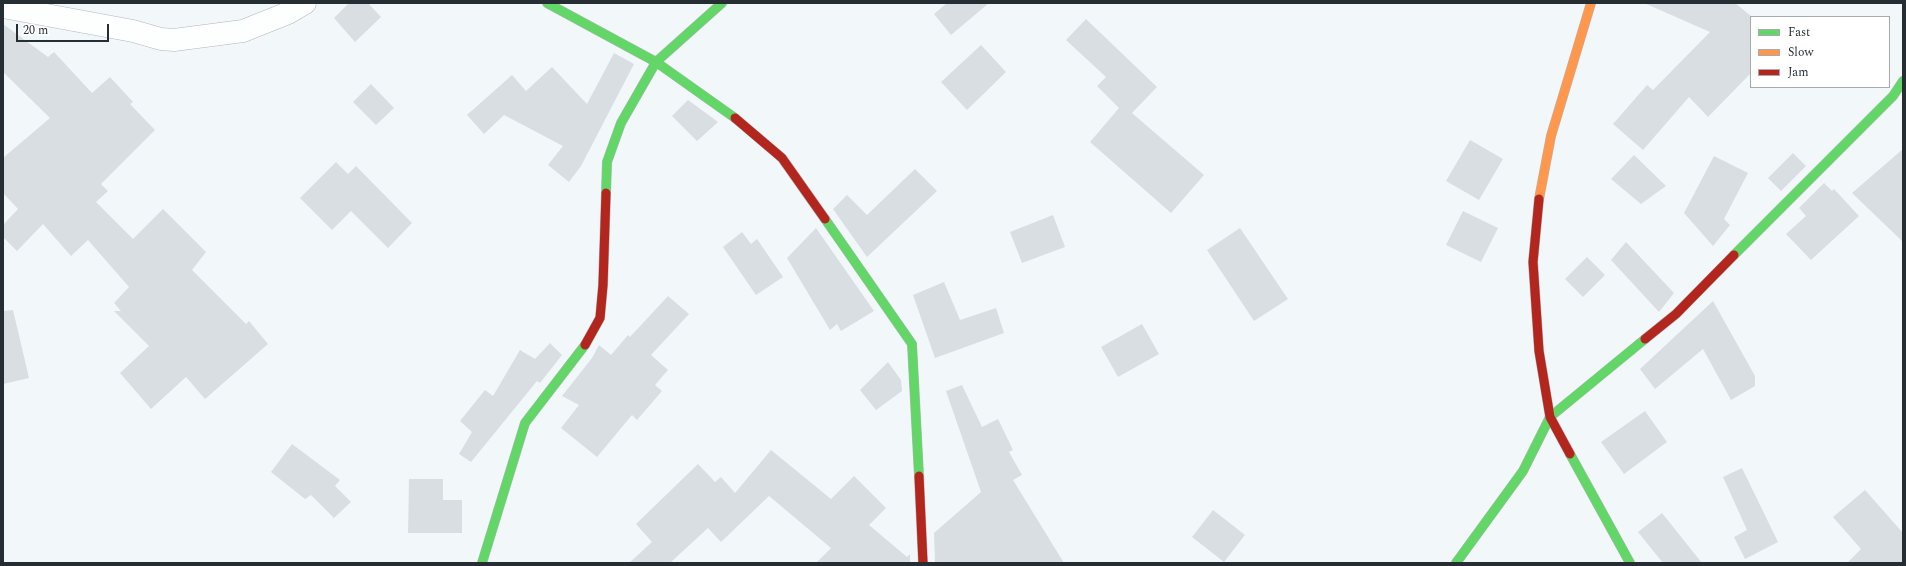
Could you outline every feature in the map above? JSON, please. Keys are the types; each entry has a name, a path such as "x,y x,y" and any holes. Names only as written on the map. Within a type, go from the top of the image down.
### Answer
{"street":[{"path":"3,8 133,31 161,39 174,40 243,31 288,13 305,3"},
{"path":"546,3 656,62 745,125 782,158 912,344 923,563"},
{"path":"482,563 525,423 582,350 600,318 603,284 607,162 621,123 656,62 722,3"},
{"path":"1592,3 1551,136 1538,203 1533,262 1539,351 1550,417 1630,563"},
{"path":"1456,563 1523,471 1550,417 1676,314 1892,96 1903,81"}],"building":[{"path":"349,3 368,3 381,17 355,42 334,18"},
{"path":"947,3 989,3 951,35 934,14"},
{"path":"1644,3 1735,3 1751,16 1750,74 1708,117 1689,97 1643,150 1613,124 1647,85 1653,90 1710,32"},
{"path":"1086,19 1157,87 1132,113 1204,175 1171,213 1090,142 1119,108 1097,86 1106,77 1066,40"},
{"path":"3,24 48,57 54,52 92,93 110,77 133,102 130,104 155,130 101,184 108,191 96,202 133,239 163,209 206,252 192,270 246,324 249,321 268,344 205,399 186,377 151,409 120,373 149,346 114,311 121,311 114,303 129,287 88,240 71,256 43,224 17,251 3,237 3,225 18,209 3,193 3,158 50,118 3,72"},
{"path":"981,45 1006,72 967,110 941,82"},
{"path":"614,53 634,64 581,166 569,182 548,165 563,146 504,115 484,134 467,115 512,75 526,91 552,67 587,104"},
{"path":"371,84 394,108 376,125 353,102"},
{"path":"688,100 718,122 697,141 672,116"},
{"path":"1470,140 1503,159 1479,200 1446,181"},
{"path":"1903,149 1903,242 1852,193"},
{"path":"1793,153 1806,166 1781,191 1768,178"},
{"path":"1634,155 1666,186 1641,204 1611,179"},
{"path":"1714,156 1748,173 1724,219 1730,225 1713,246 1684,213"},
{"path":"336,162 348,174 356,166 412,223 388,248 351,211 332,230 300,198"},
{"path":"915,169 937,191 867,257 833,209 847,195 867,215"},
{"path":"1824,183 1832,191 1834,189 1859,216 1811,260 1786,234 1806,216 1799,208"},
{"path":"1463,211 1498,228 1481,262 1446,245"},
{"path":"1053,215 1065,247 1022,263 1010,232"},
{"path":"816,228 874,311 841,331 837,324 830,330 787,258"},
{"path":"1240,228 1288,299 1254,321 1207,250"},
{"path":"742,232 751,244 757,239 783,277 756,295 723,247"},
{"path":"1626,242 1674,293 1659,312 1611,260"},
{"path":"1587,257 1605,275 1583,297 1565,279"},
{"path":"944,282 960,320 996,308 1004,333 935,358 913,295"},
{"path":"668,296 689,314 651,355 668,370 655,385 662,391 637,420 632,415 597,457 561,428 579,405 562,396 592,358 599,345 611,355 628,335 630,337"},
{"path":"1713,301 1755,376 1755,386 1731,400 1703,349 1655,389 1640,369"},
{"path":"13,310 29,378 3,384 3,311"},
{"path":"1142,324 1159,354 1118,377 1101,347"},
{"path":"550,343 562,355 540,383 537,381 471,462 459,454 472,432 460,421 485,390 493,396 520,350 535,359"},
{"path":"888,362 901,380 902,391 876,410 860,390"},
{"path":"962,385 982,427 998,419 1013,450 1009,452 1022,475 1013,480 1064,563 935,563 934,533 981,492 946,391"},
{"path":"1645,411 1667,442 1624,474 1601,442"},
{"path":"292,444 340,480 335,486 351,502 334,518 311,495 305,499 271,472"},
{"path":"771,450 831,499 854,476 886,508 869,525 907,557 910,554 910,563 816,563 831,548 769,496 721,542 708,528 670,563 629,563 652,542 636,524 698,464 715,482 721,477 735,493"},
{"path":"1742,468 1778,542 1745,559 1734,537 1747,530 1723,477"},
{"path":"409,479 443,479 443,500 462,500 462,533 408,533"},
{"path":"1865,490 1903,533 1903,563 1847,563 1861,549 1833,517"},
{"path":"1213,510 1245,535 1224,562 1192,537"},
{"path":"1662,513 1702,563 1663,563 1638,532"}],"traffic: fast":[{"path":"547,3 656,62 735,118"},
{"path":"606,193 607,162 621,123 656,62 722,3"},
{"path":"1734,255 1893,96 1903,81"},
{"path":"825,219 912,344 919,476"},
{"path":"1456,563 1523,471 1550,417 1645,339"},
{"path":"482,563 525,423 585,345"},
{"path":"1570,454 1630,563"}],"traffic: slow":[{"path":"1539,199 1551,136 1591,3"}],"traffic: jam":[{"path":"735,118 782,158 825,219"},
{"path":"585,345 600,318 603,285 606,193"},
{"path":"1539,199 1533,262 1539,351 1550,417 1570,454"},
{"path":"1645,339 1676,314 1734,255"},
{"path":"919,476 923,563"}]}
